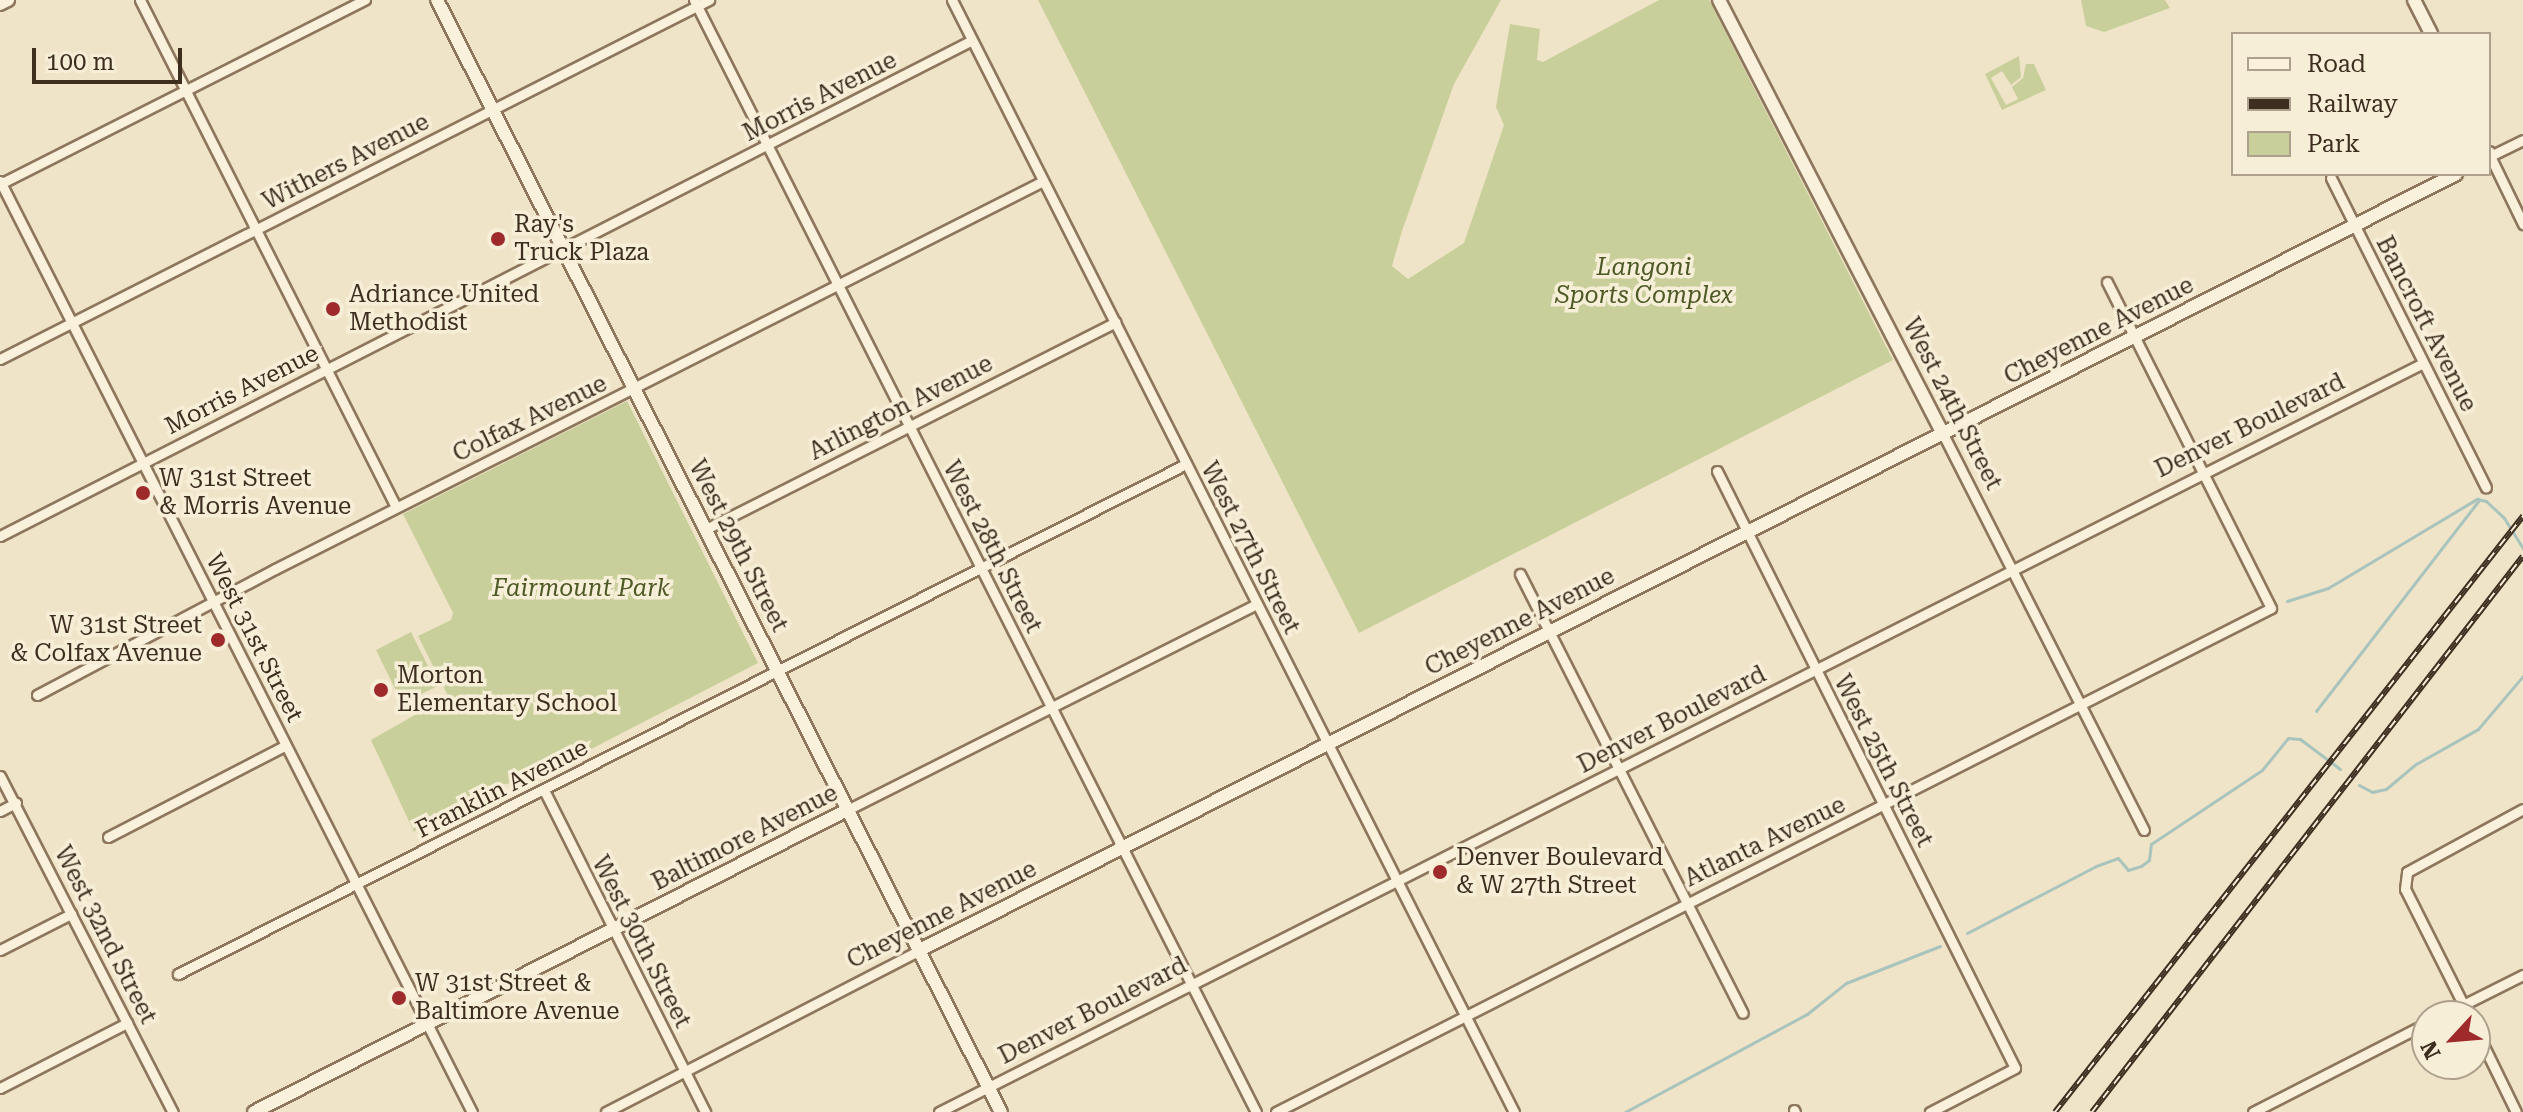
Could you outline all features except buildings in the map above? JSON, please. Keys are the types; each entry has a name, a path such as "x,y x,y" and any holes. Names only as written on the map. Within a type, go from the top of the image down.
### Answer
{"street":[{"path":"0,4 8,0"},
{"path":"140,0 396,507"},
{"path":"0,183 365,0"},
{"name":"West 29th Street","path":"437,0 1001,1112"},
{"name":"Withers Avenue","path":"0,359 493,111 695,3 709,0"},
{"name":"West 27th Street","path":"952,0 1514,1112"},
{"name":"West 24th Street","path":"1719,0 2144,830"},
{"path":"2414,0 2430,32"},
{"name":"West 28th Street","path":"695,3 1256,1112"},
{"name":"Morris Avenue","path":"0,536 563,247 768,147 972,40"},
{"path":"2491,154 2523,140"},
{"path":"2491,159 2523,224"},
{"name":"Cheyenne Avenue","path":"606,1112 1327,743 2452,176"},
{"name":"Bancroft Avenue","path":"2331,178 2486,487"},
{"name":"Colfax Avenue","path":"37,695 213,600 1043,181"},
{"name":"West 31st Street","path":"0,183 472,1112"},
{"path":"2107,282 2202,470"},
{"name":"Arlington Avenue","path":"704,530 1115,322"},
{"name":"Denver Boulevard","path":"939,1112 1396,879 1621,770 2202,470 2423,363"},
{"name":"Franklin Avenue","path":"178,974 1186,464"},
{"name":"Atlanta Avenue","path":"1276,1112 2271,608 2202,470"},
{"name":"West 25th Street","path":"1717,471 2015,1068 1930,1112"},
{"path":"1520,574 1743,1013"},
{"name":"Baltimore Avenue","path":"254,1112 1256,604"},
{"path":"108,837 286,745"},
{"name":"West 32nd Street","path":"0,776 173,1112"},
{"name":"West 30th Street","path":"544,790 705,1112"},
{"path":"0,811 16,803"},
{"path":"2460,1000 2405,889 2407,872 2523,809"},
{"path":"0,950 71,914"},
{"path":"2473,1000 2523,975"},
{"path":"0,1088 127,1023"},
{"path":"2253,1112 2411,1031"},
{"path":"2491,1061 2516,1112"},
{"path":"2274,1102 2279,1112"}],"green space":[{"name":"Langoni Sports Complex","path":"1038,0 1501,0 1454,84 1402,231 1392,266 1408,279 1464,243 1504,125 1496,107 1510,24 1540,29 1537,60 1543,62 1659,0 1709,0 1893,360 1359,633"},
{"path":"2081,0 2165,0 2170,8 2104,32 2086,26"},
{"path":"2019,56 2021,77 2011,85 2002,71 1991,78 2006,105 2018,99 2012,87 2023,78 2026,64 2034,64 2046,90 2002,110 1985,74"},
{"name":"Fairmount Park","path":"627,401 758,663 531,780 493,786 424,822 414,832 371,740 448,696 418,636 451,620 453,613 403,514"},
{"path":"411,632 438,686 402,703 376,650"}],"waterway":[{"path":"2287,601 2328,588 2477,499 2486,501 2504,518 2523,548"},
{"path":"2316,711 2479,500"},
{"path":"2359,785 2372,792 2386,789 2416,764 2478,729 2523,676"},
{"path":"1967,933 2096,866 2118,858 2128,870 2141,866 2149,860 2151,844 2262,770 2288,738 2300,739 2340,769"},
{"path":"1625,1112 1807,1014 1846,983 1940,946"}],"railway":[{"path":"2055,1112 2523,516"},
{"path":"2092,1112 2523,556"}],"place":[{"name":"Ray's Truck Plaza","path":"498,239"},
{"name":"Adriance United Methodist","path":"333,309"},
{"name":"W 31st Street & Morris Avenue","path":"143,493"},
{"name":"W 31st Street & Colfax Avenue","path":"218,640"},
{"name":"Morton Elementary School","path":"381,690"},
{"name":"Denver Boulevard & W 27th Street","path":"1440,872"},
{"name":"W 31st Street & Baltimore Avenue","path":"399,998"}]}
